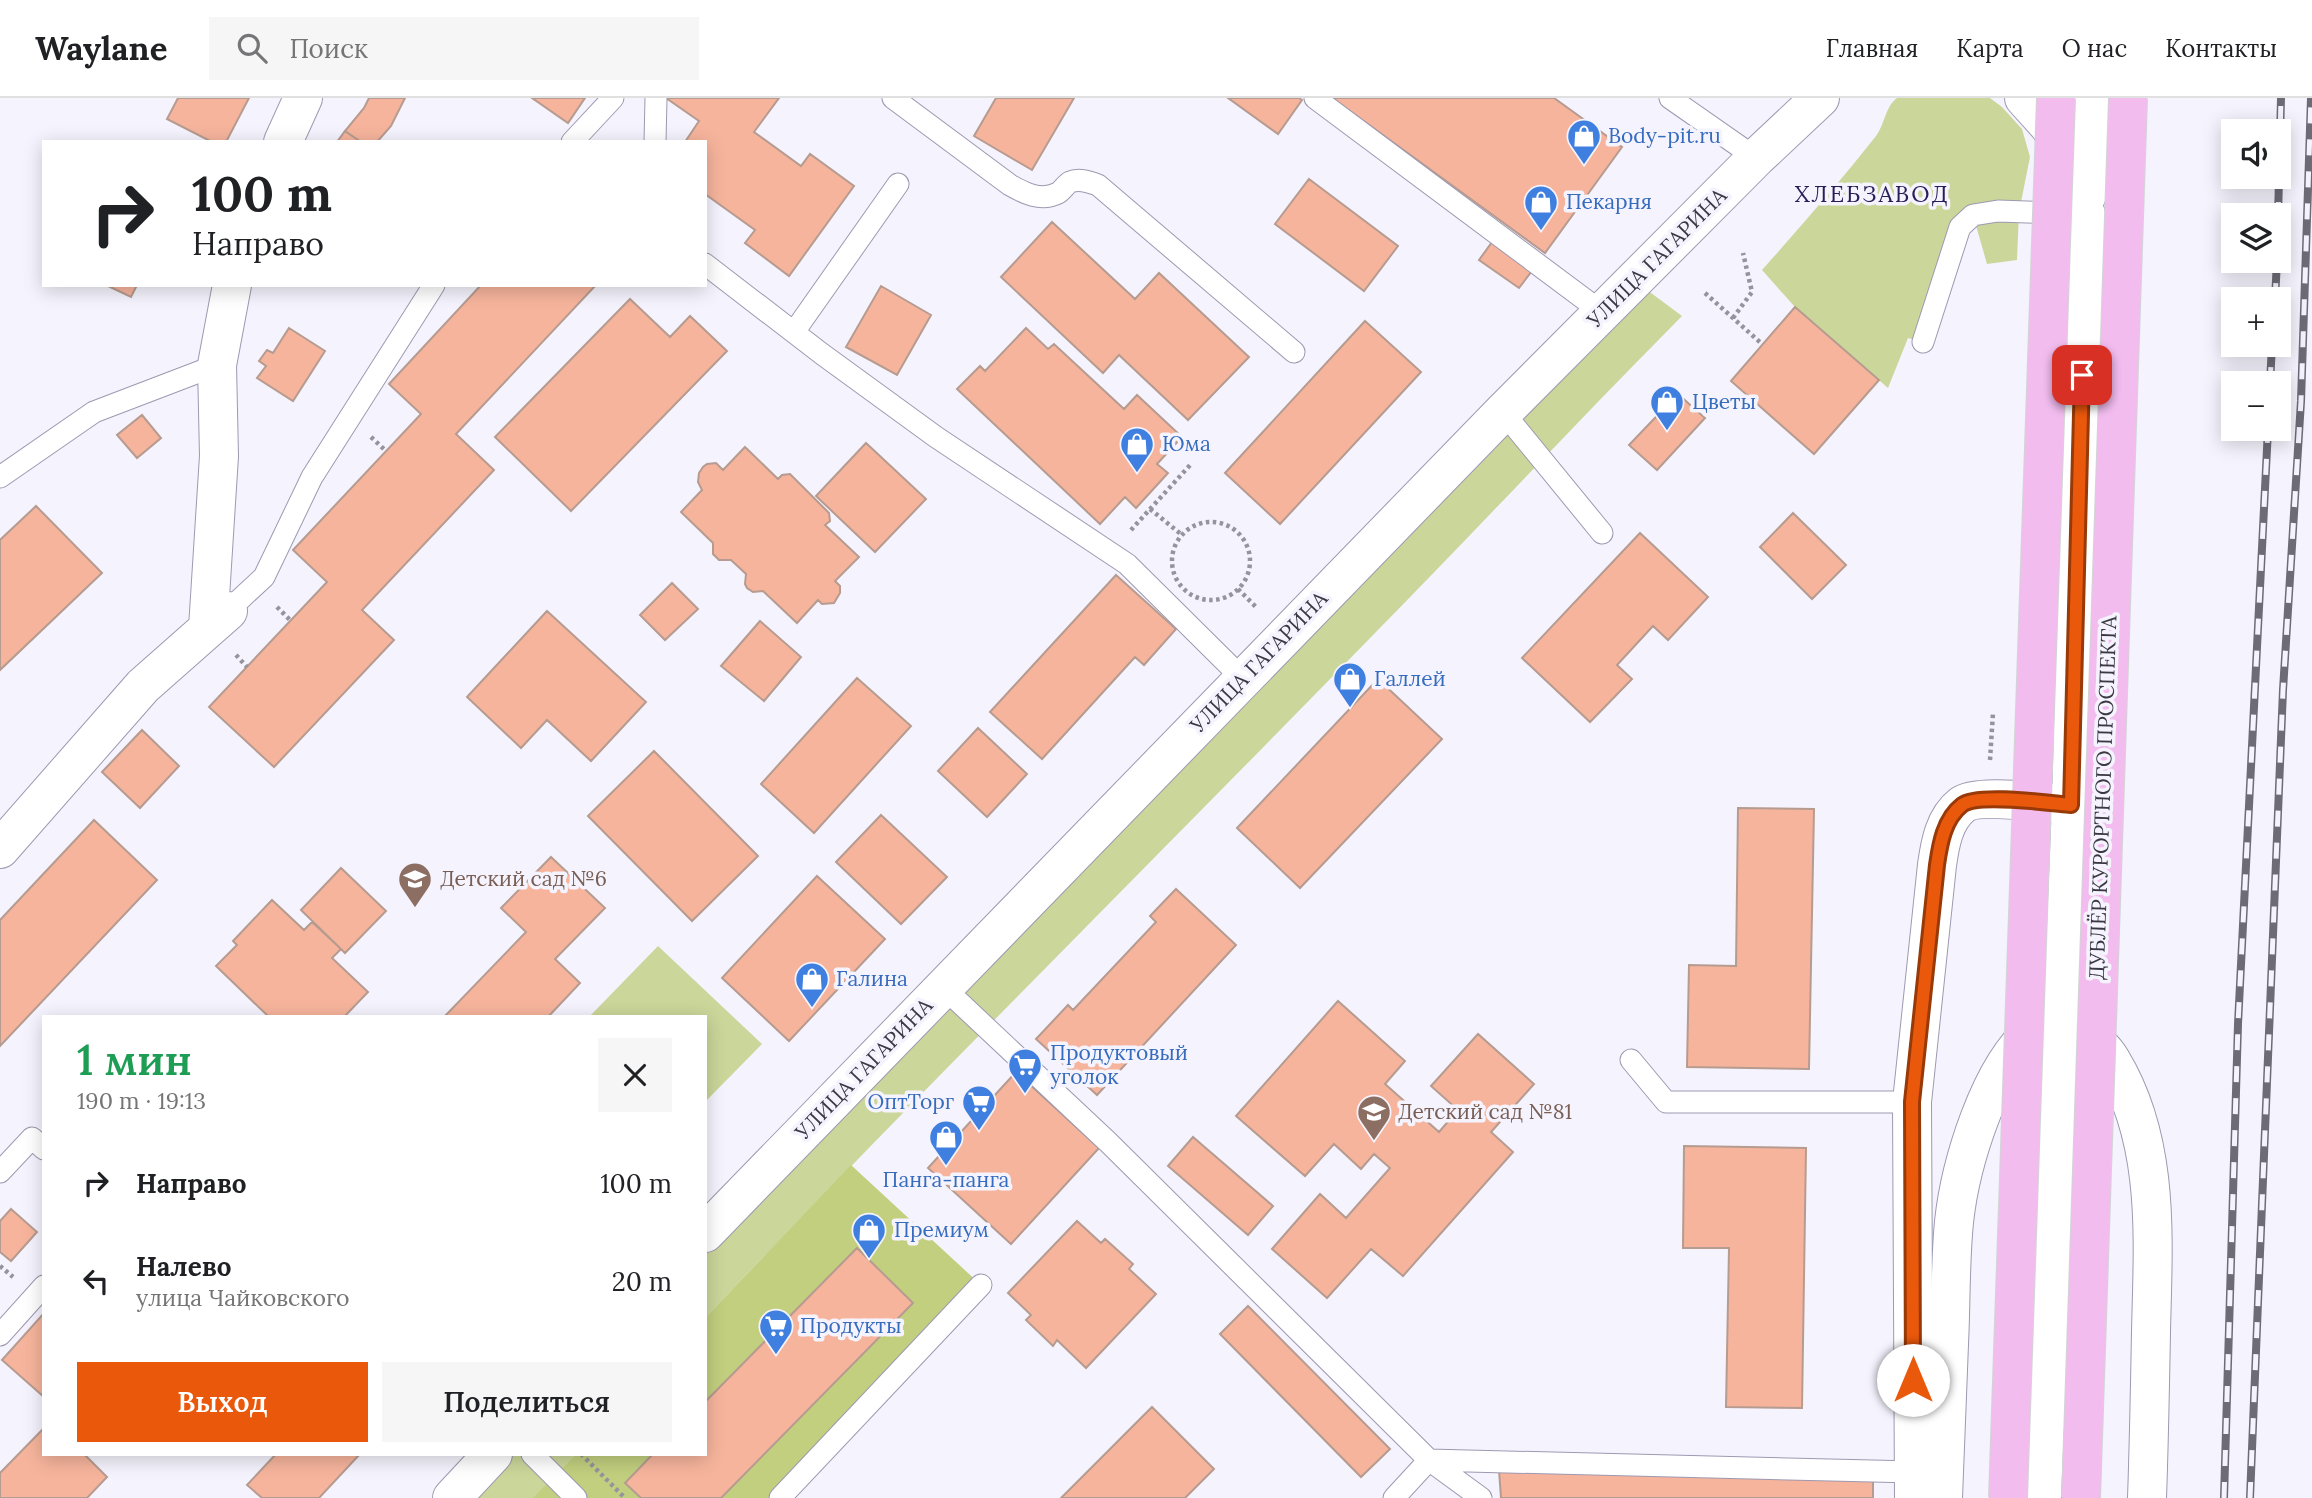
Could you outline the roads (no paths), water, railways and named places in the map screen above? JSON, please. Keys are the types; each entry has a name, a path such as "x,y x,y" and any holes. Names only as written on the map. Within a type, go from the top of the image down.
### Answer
{"main road":[{"path":"2008,1498 2056,98"},
{"name":"ДУБЛЁР КУРОРТНОГО ПРОСПЕКТА","path":"2081,1498 2128,98"}],"street":[{"path":"284,140 303,98"},
{"name":"УЛИЦА ГАГАРИНА","path":"707,1231 1503,412 1756,158 1820,98"},
{"path":"2024,98 2050,127 2086,205"},
{"path":"2042,1498 2071,805 2090,98"},
{"path":"208,628 219,456 218,365 232,287"},
{"path":"0,849 143,686 236,603"},
{"path":"1914,1485 1912,1102 1941,838 1951,817 1963,803 1980,798 2071,805"},
{"path":"1943,1498 1954,1222 1962,1175 1996,1080 2028,1036 2055,1012 2061,996"},
{"path":"2061,996 2074,1023 2111,1059 2134,1109 2150,1174 2154,1227 2147,1498"},
{"path":"452,1498 491,1456"}],"lane":[{"path":"574,140 613,98"},
{"path":"655,140 656,98"},
{"path":"893,98 1027,195 1043,197 1058,193 1071,182 1085,181 1098,185 1294,352"},
{"path":"1315,98 1603,313"},
{"path":"1670,98 1756,158"},
{"path":"794,332 898,184"},
{"path":"1923,342 1960,227 1973,215 2086,205"},
{"path":"707,266 936,437 1127,564 1243,679"},
{"path":"236,603 264,578 312,477 433,287"},
{"path":"0,477 94,412 218,365"},
{"path":"1503,412 1602,533"},
{"path":"943,987 1108,1142 1429,1460 1481,1498"},
{"path":"1631,1060 1666,1102 1912,1102"},
{"path":"0,1172 32,1138 42,1147"},
{"path":"780,1498 981,1285"},
{"path":"0,1335 42,1288"},
{"path":"534,1456 576,1498"},
{"path":"1429,1460 1914,1485"},
{"path":"1394,1498 1429,1460"}],"railway":[{"path":"2278,203 2281,98"},
{"path":"2250,1498 2283,690 2301,401 2311,98"},
{"path":"2276,273 2276,287"},
{"path":"2271,357 2271,371"},
{"path":"2224,1498 2238,1024 2267,441"}],"place":[{"name":"Body-pit.ru","path":"1584,166"},
{"name":"Пекарня","path":"1541,232"},
{"name":"Цветы","path":"1667,432"},
{"name":"Юма","path":"1137,474"},
{"name":"Галлей","path":"1350,709"},
{"name":"Детский сад №6","path":"415,909"},
{"name":"Галина","path":"812,1009"},
{"name":"Продуктовый уголок","path":"1025,1095"},
{"name":"ОптТорг","path":"979,1132"},
{"name":"Детский сад №81","path":"1374,1142"},
{"name":"Панга-панга","path":"946,1167"},
{"name":"Премиум","path":"869,1260"},
{"name":"Продукты","path":"776,1356"}],"district":[{"name":"ХЛЕБЗАВОД","path":"1872,194"}]}
